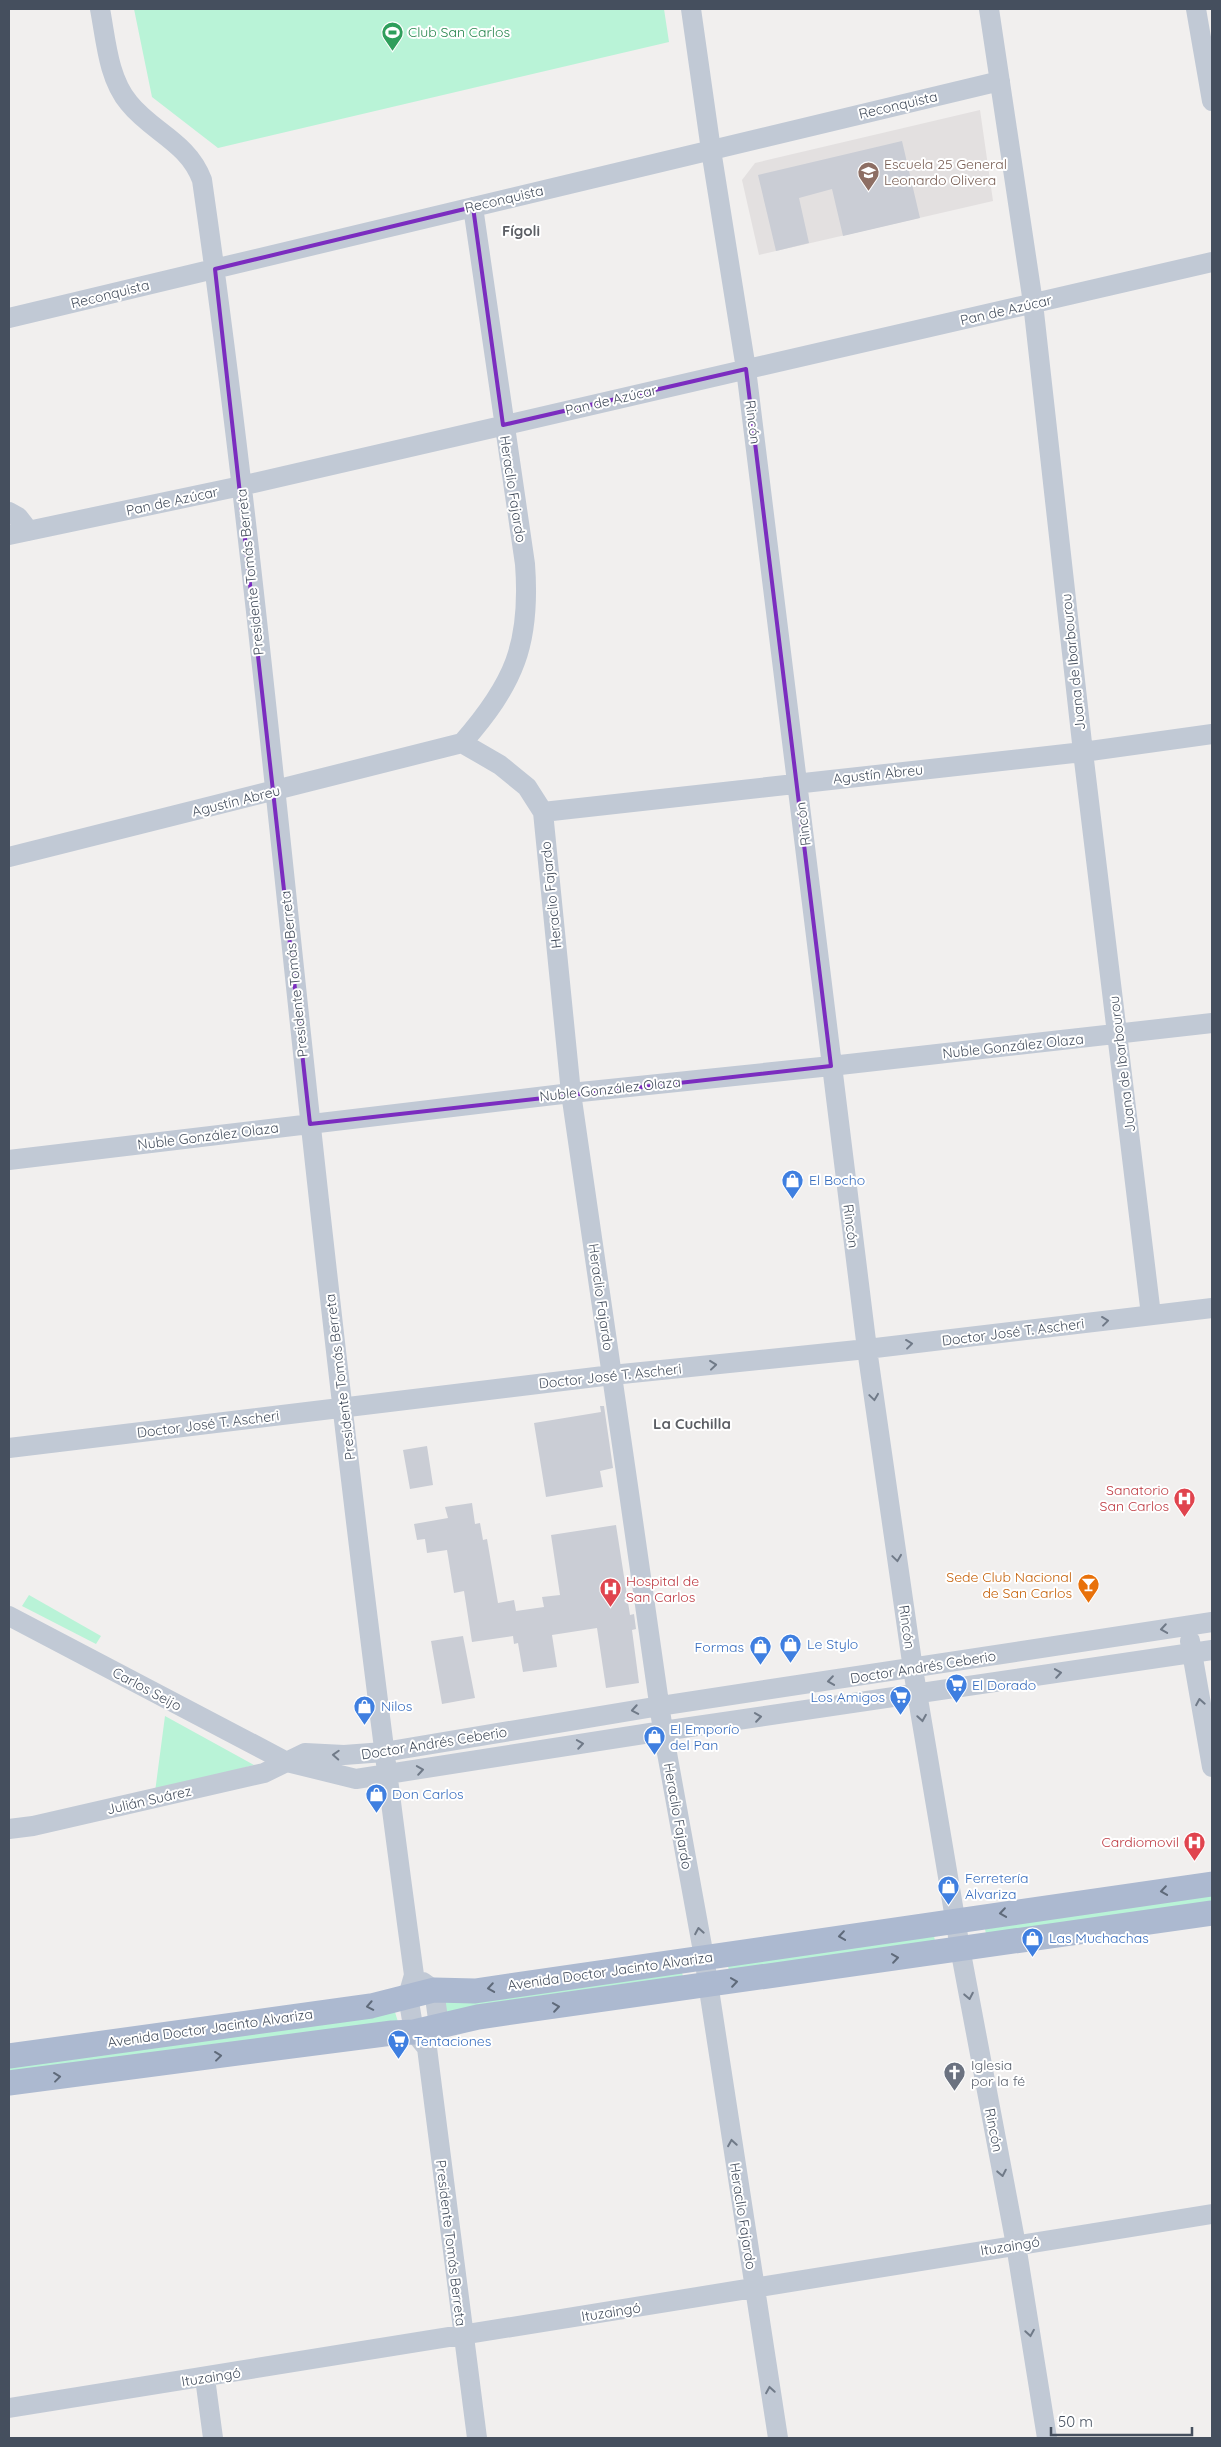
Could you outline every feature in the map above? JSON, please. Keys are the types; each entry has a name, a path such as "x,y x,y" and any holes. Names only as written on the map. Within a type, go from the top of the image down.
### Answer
{"main road":[{"name":"Avenida Doctor Jacinto Alvariza","path":"9,2056 372,2006 411,1985 434,1990 475,1991 704,1956 1212,1884"},
{"name":"Avenida Doctor Jacinto Alvariza","path":"9,2083 420,2040 439,2026 478,2017 708,1986 1212,1913"}],"street":[{"name":"Presidente Tomás Berreta","path":"100,9 114,76 121,92 130,105 190,157 197,166 202,180 241,486 310,1124 411,1985 477,2438"},
{"name":"Rincón","path":"691,9 711,150 746,369 866,1349 913,1668 955,1920 1016,2245 1047,2438"},
{"name":"Juana de Ibarbourou","path":"989,9 1032,304 1083,752 1152,1315"},
{"path":"1196,9 1212,101"},
{"name":"Reconquista","path":"9,318 1000,81"},
{"name":"Heraclio Fajardo","path":"473,207 503,425 525,564 528,598 525,630 517,661 491,710 462,744 500,765 527,787 543,812 571,1092 663,1731 704,1956 778,2438"},
{"name":"Pan de Azúcar","path":"9,535 241,486 1212,262"},
{"path":"9,512 18,517 29,531"},
{"name":"Agustín Abreu","path":"543,812 1083,752 1212,734"},
{"name":"Agustín Abreu","path":"9,857 462,744"},
{"name":"Nuble González Olaza","path":"9,1160 571,1092 1119,1035 1212,1023"},
{"name":"Doctor José T. Ascheri","path":"9,1448 612,1375 866,1349 1212,1308"},
{"name":"Carlos Seijo","path":"9,1616 286,1762"},
{"name":"Doctor Andrés Ceberio","path":"286,1762 305,1753 344,1755 384,1752 660,1706 1212,1622"},
{"path":"1187,1625 1212,1767"},
{"name":"Doctor Andrés Ceberio","path":"286,1762 356,1779 663,1731 1212,1650"},
{"name":"Julián Suárez","path":"9,1829 33,1826 264,1773 286,1762"},
{"path":"434,1990 439,2026"},
{"name":"Ituzaingó","path":"9,2408 205,2378 1212,2214"},
{"path":"205,2378 213,2438"}],"highlighted area":[{"path":"473,207 503,425 746,369 831,1066 310,1124 215,269"}],"shaded area":[{"name":"Escuela 25 General Leonardo Olivera","path":"980,110 993,201 759,255 742,180 755,163"}],"green space":[{"path":"134,9 664,9 669,42 218,148 152,97"},
{"path":"29,1595 101,1636 96,1644 22,1606"},
{"path":"165,1716 254,1765 155,1792"},
{"path":"1212,1895 1212,1903 986,1934 985,1929"},
{"path":"934,1936 935,1941 729,1971 728,1966"},
{"path":"682,1972 683,1977 447,2013 443,1998"},
{"path":"395,2012 398,2022 9,2075 9,2068"}],"building":[{"path":"902,141 920,218 843,236 832,189 799,198 809,243 776,251 758,175"},
{"path":"600,1406 604,1406 613,1468 600,1471 603,1487 546,1497 534,1423 601,1412"},
{"path":"427,1446 433,1485 410,1489 403,1450"},
{"path":"472,1503 475,1524 480,1523 483,1540 487,1539 498,1603 514,1600 516,1611 544,1607 542,1597 560,1595 551,1535 616,1525 630,1615 634,1614 636,1629 632,1630 639,1683 606,1688 597,1628 552,1635 557,1667 523,1672 518,1643 514,1644 513,1636 472,1642 464,1591 454,1593 447,1550 427,1553 425,1539 417,1540 414,1524 448,1518 445,1507"},
{"path":"463,1636 475,1698 442,1704 431,1641"}],"place":[{"name":"Club San Carlos","path":"392,51"},
{"name":"Escuela 25 General Leonardo Olivera","path":"868,191"},
{"name":"El Bocho","path":"793,1199"},
{"name":"Sanatorio San Carlos","path":"1185,1517"},
{"name":"Sede Club Nacional de San Carlos","path":"1088,1604"},
{"name":"Hospital de San Carlos","path":"610,1608"},
{"name":"Le Stylo","path":"791,1663"},
{"name":"Formas","path":"760,1666"},
{"name":"El Dorado","path":"956,1704"},
{"name":"Los Amigos","path":"901,1716"},
{"name":"Nilos","path":"365,1725"},
{"name":"El Emporío del Pan","path":"654,1756"},
{"name":"Don Carlos","path":"376,1813"},
{"name":"Cardiomovil","path":"1195,1861"},
{"name":"Ferretería Alvariza","path":"949,1905"},
{"name":"Las Muchachas","path":"1033,1957"},
{"name":"Tentaciones","path":"398,2060"},
{"name":"Iglesia por la fé","path":"955,2092"}],"district":[{"name":"Fígoli","path":"521,230"},
{"name":"La Cuchilla","path":"692,1423"}]}
